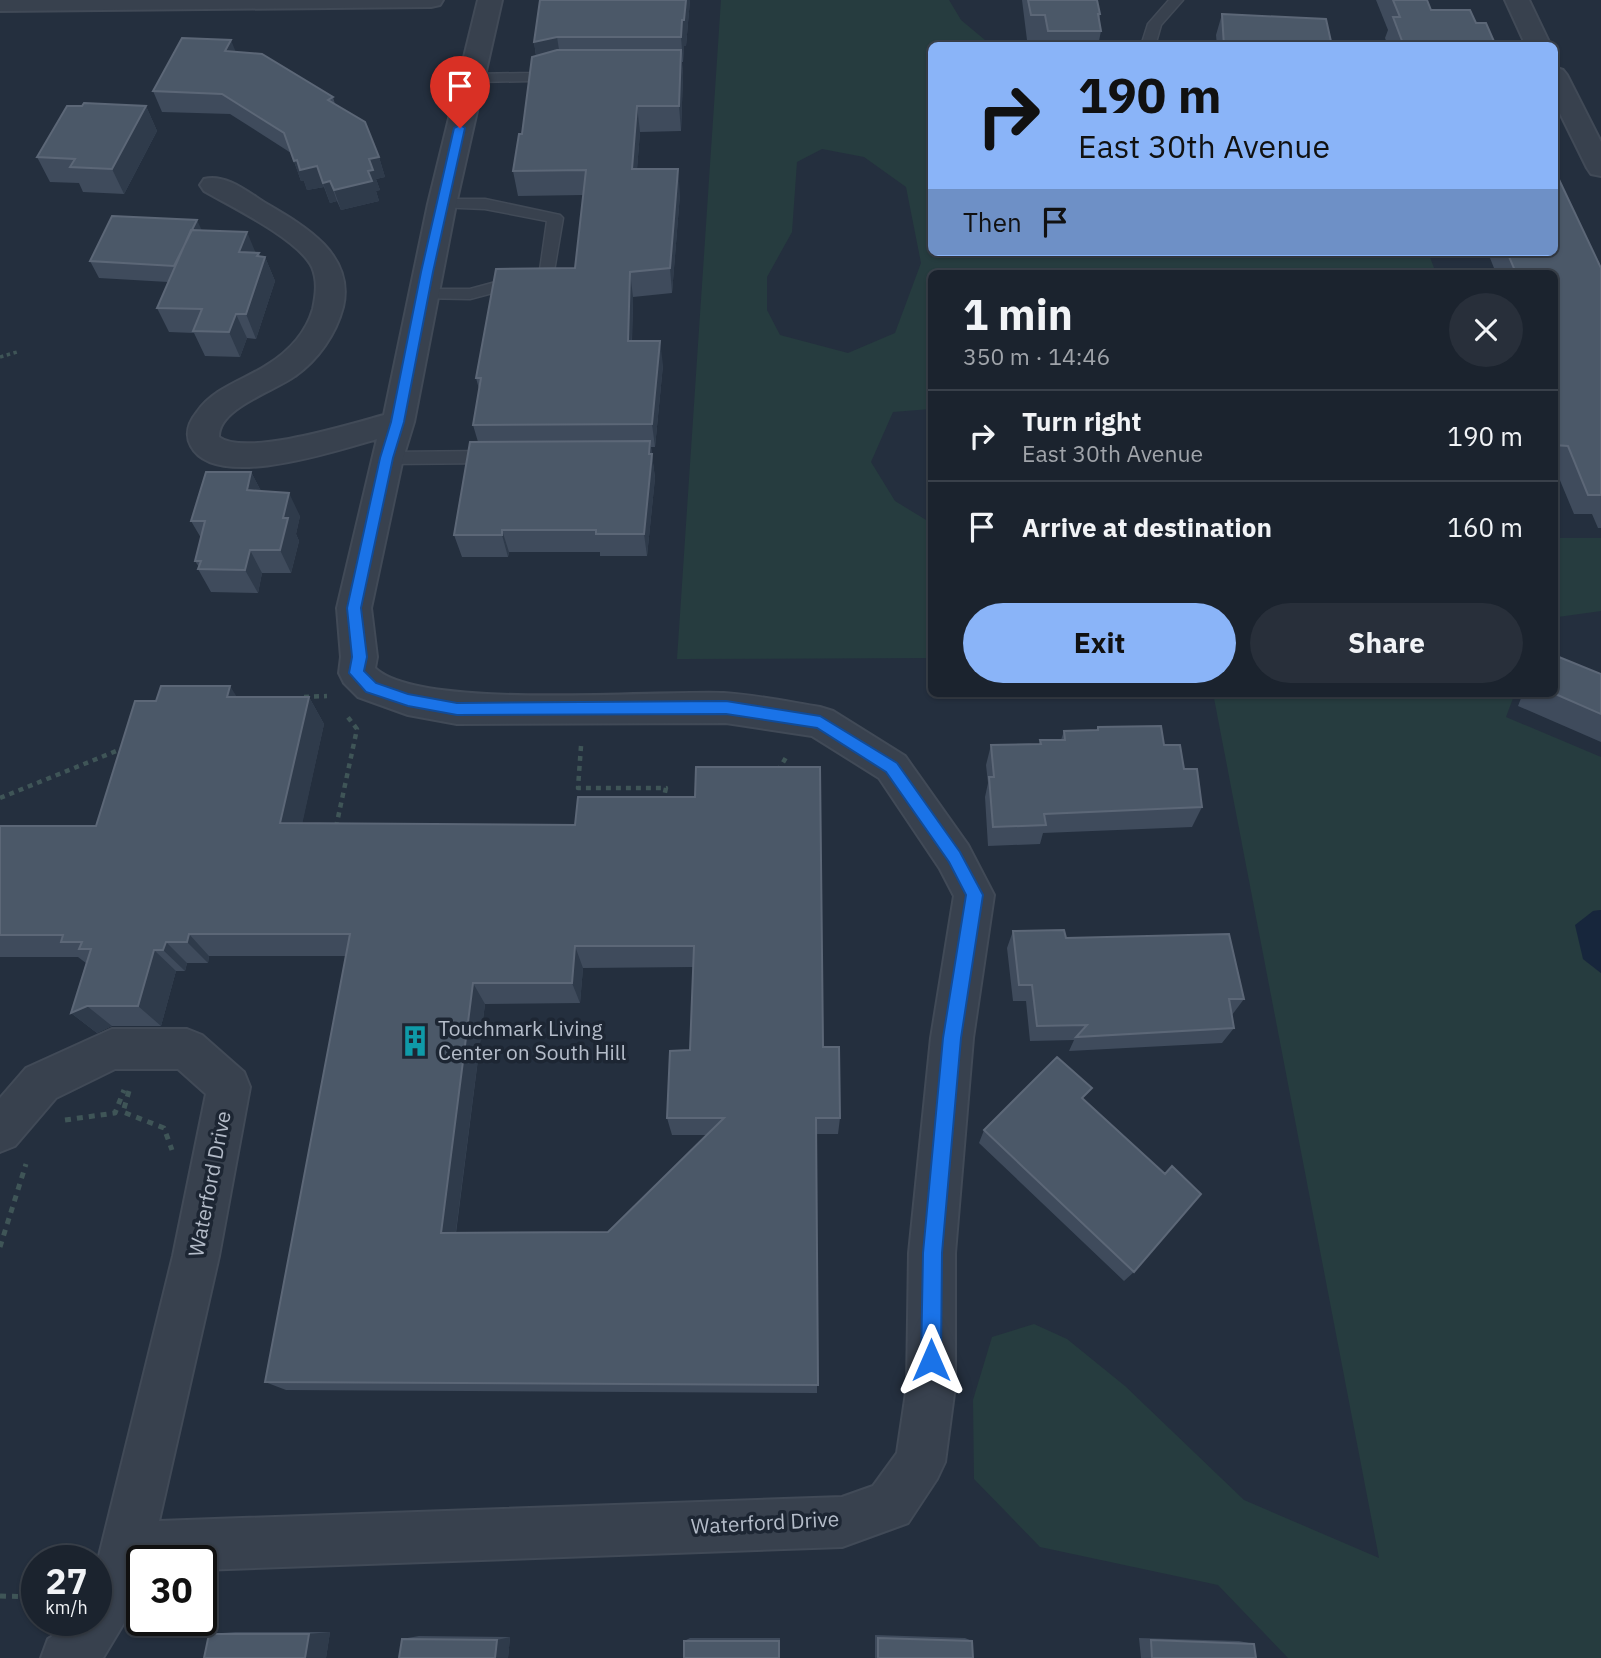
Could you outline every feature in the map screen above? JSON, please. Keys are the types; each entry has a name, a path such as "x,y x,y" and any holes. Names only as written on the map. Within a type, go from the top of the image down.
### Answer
{"street":[{"path":"0,4 431,0"},
{"path":"387,458 398,422 442,204 490,0"},
{"path":"1517,0 1537,42"},
{"path":"1558,83 1601,168"},
{"path":"214,185 318,252 327,269 332,291 326,318 312,342 284,369 238,394 212,414 204,425 202,436 208,448 218,454 247,457 280,452 398,422"},
{"name":"Waterford Drive","path":"185,1545 842,1522 890,1505 920,1462 931,1386 932,1253 952,1038 974,895 954,857 892,767 820,722 726,708 457,709 408,700 371,687 357,673 359,657 354,608 387,458"},
{"name":"Waterford Drive","path":"14,1146 41,1083 113,1049 187,1049 229,1087 196,1256 128,1545"},
{"name":"Waterford Drive","path":"67,1658 78,1651 115,1590 126,1554"}],"lane":[{"path":"1149,42 1155,24 1176,0"},
{"path":"472,78 530,77 561,69 573,69"},
{"path":"423,294 470,294 547,274 555,218 485,204 442,204"},
{"path":"387,458 508,457"}],"path":[{"path":"0,357 17,352"},
{"path":"292,698 331,696"},
{"path":"335,832 357,729 340,707"},
{"path":"584,707 578,788 666,788 663,804 651,804"},
{"path":"776,774 810,720"},
{"path":"0,798 135,743"},
{"path":"56,1128 64,1121 115,1113 139,1049"},
{"path":"139,1049 124,1112 164,1128 175,1158"},
{"path":"0,1247 14,1146"},
{"path":"0,1596 21,1597"}],"green space":[{"path":"721,0 949,0 961,20 987,42 928,42 928,256 1430,256 1435,270 928,270 928,409 893,412 871,462 895,501 928,521 928,658 677,659","holes":["822,149 864,157 906,187 921,263 895,333 848,353 780,335 767,310 767,277 792,232 797,162"]},
{"path":"1558,538 1601,538 1601,611 1558,617"},
{"path":"1214,697 1514,697 1506,717 1601,757 1601,910 1593,911 1583,959 1601,973 1601,1658 1288,1658 1218,1585 1040,1547 974,1479 973,1400 992,1337 1034,1324 1067,1339 1125,1386 1244,1500 1379,1558"}],"water":[{"path":"1601,910 1601,973 1583,959 1575,925 1593,911"}],"building":[{"path":"540,0 686,0 681,37 557,37 534,42"},
{"path":"1028,0 1097,0 1101,31 1048,31 1045,15 1031,15"},
{"path":"1393,0 1427,0 1431,10 1470,10 1476,23 1486,23 1494,42 1402,42 1393,17 1400,17"},
{"path":"1222,14 1326,19 1331,42 1224,42"},
{"path":"182,38 231,40 225,51 262,54 333,97 328,100 365,122 379,157 369,159 373,170 368,171 372,181 334,190 330,181 323,183 317,166 300,170 284,133 222,94 153,91"},
{"path":"557,50 681,50 679,106 637,106 632,169 678,169 670,268 630,272 628,341 660,341 652,424 473,425 481,378 476,378 496,269 575,268 586,170 513,171 519,134 522,134 532,57"},
{"path":"84,103 146,106 112,169 70,167 75,159 37,157 67,106 82,106"},
{"path":"1558,177 1601,268 1601,495 1588,495 1568,446 1558,445 1558,270 1515,270 1509,256 1558,256"},
{"path":"112,216 197,220 174,266 90,261"},
{"path":"191,230 247,232 239,252 259,253 257,256 265,257 246,314 236,314 229,332 193,331 202,309 157,308"},
{"path":"650,441 649,454 652,454 644,534 596,534 596,530 502,530 502,535 454,535 470,442"},
{"path":"206,472 251,472 247,490 289,493 283,518 288,518 280,550 250,550 245,570 198,569 201,561 195,561 205,521 191,521"},
{"path":"1558,657 1601,674 1601,714 1558,695"},
{"name":"Touchmark Living Center on South Hill","path":"161,686 230,686 227,697 309,697 280,823 575,825 578,797 695,797 696,767 820,767 823,1047 839,1047 840,1118 816,1118 818,1385 265,1382 350,934 189,934 187,942 166,942 163,950 154,950 138,1006 87,1006 71,1013 91,949 79,949 82,942 61,942 63,935 0,935 0,826 96,826 135,701 156,701","holes":["575,946 694,946 690,1050 670,1051 667,1118 724,1118 608,1232 441,1233 473,983 572,983"]},
{"path":"1161,726 1164,745 1180,745 1184,769 1197,769 1202,807 1044,814 1046,825 993,827 989,777 994,777 991,745 1041,744 1040,740 1065,740 1064,731 1098,730 1098,727"},
{"path":"1064,930 1066,938 1229,934 1244,999 1229,999 1234,1028 1076,1037 1087,1025 1037,1026 1032,985 1019,985 1013,931"},
{"path":"1057,1057 1092,1088 1082,1098 1165,1174 1172,1166 1201,1194 1134,1272 984,1130"},
{"path":"217,1634 309,1634 305,1658 204,1658 209,1636"},
{"path":"878,1638 972,1641 973,1658 878,1658"},
{"path":"402,1639 497,1640 495,1658 399,1658"},
{"path":"1151,1640 1254,1644 1256,1658 1152,1658"},
{"path":"684,1641 779,1641 779,1658 684,1658"}],"place":[{"name":"Touchmark Living Center on South Hill","path":"415,1041"}],"route":[{"path":"460,128 427,272 398,422 387,458 354,608 359,657 357,673 371,687 408,700 457,709 625,706 726,708 820,722 892,767 954,857 974,895 952,1038 932,1253 931,1360"}]}
